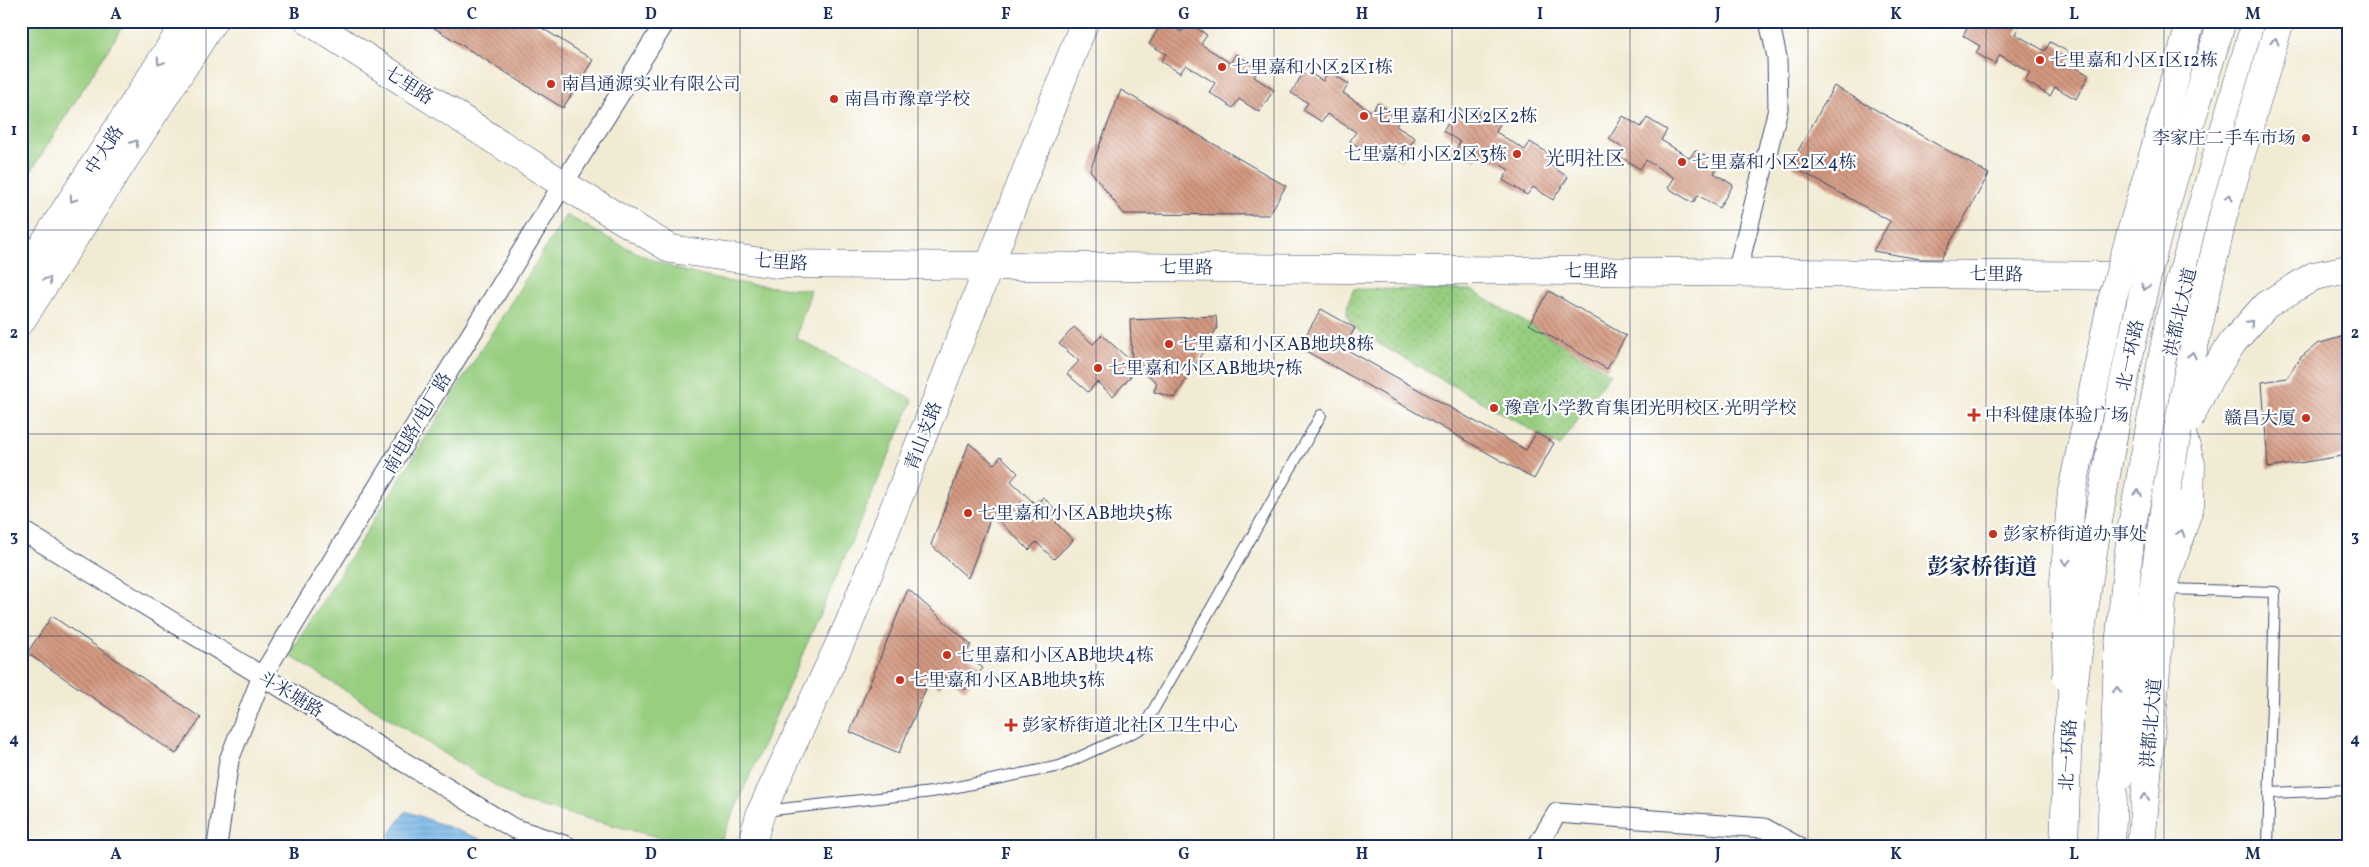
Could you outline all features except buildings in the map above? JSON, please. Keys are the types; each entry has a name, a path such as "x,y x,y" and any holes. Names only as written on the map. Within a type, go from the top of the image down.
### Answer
{"main road":[{"name":"中大路","path":"21,279 187,21"},
{"path":"21,321 213,21"},
{"name":"七里路","path":"309,21 563,184 671,249 776,264 2129,276"},
{"name":"青山支路","path":"751,846 761,812 848,626 1084,21"},
{"path":"2068,727 2064,582 2072,491 2112,300 2191,21"},
{"path":"2072,846 2084,682 2098,548 2088,497 2088,462 2129,276 2204,21"},
{"name":"北一环路","path":"2064,846 2068,727 2088,572 2105,473 2152,258 2222,21"},
{"name":"北一环路","path":"2111,846 2114,808 2118,655 2132,522 2170,316 2256,21"},
{"name":"洪都北大道","path":"2141,846 2163,589 2190,505 2191,464 2172,400 2168,366 2171,332 2262,21"},
{"path":"2114,808 2140,683 2167,490 2187,378 2223,216 2280,21"},
{"path":"2167,490 2185,425 2210,377 2233,342 2266,304 2314,276 2348,269"}],"street":[{"name":"南电路/电厂路","path":"217,846 229,760 262,676 563,184 666,21"},
{"path":"1737,272 1778,109 1778,57 1769,21"},
{"name":"斗米塘路","path":"21,530 512,828 567,846"},
{"path":"1537,846 1557,814 1764,828 1797,846"}],"lane":[{"path":"761,812 932,792 1060,766 1143,728 1321,415"},
{"path":"2163,589 2275,592 2268,846"},
{"path":"2269,794 2348,790"}],"green space":[{"path":"21,21 126,21 21,187"},
{"path":"566,215 640,254 687,272 733,282 811,290 796,338 913,400 719,846 692,846 520,801 289,655"},
{"path":"1354,289 1471,290 1610,373 1560,446 1363,335 1352,324 1347,314 1348,303"}],"water":[{"path":"406,811 499,846 397,846 389,835"}],"place":[{"name":"七里嘉和小区1区12栋","path":"2040,60"},
{"name":"七里嘉和小区2区1栋","path":"1222,67"},
{"name":"南昌通源实业有限公司","path":"551,84"},
{"name":"南昌市豫章学校","path":"834,99"},
{"name":"七里嘉和小区2区2栋","path":"1364,116"},
{"name":"李家庄二手车市场","path":"2306,138"},
{"name":"七里嘉和小区2区3栋","path":"1517,154"},
{"name":"七里嘉和小区2区4栋","path":"1682,162"},
{"name":"七里嘉和小区AB地块8栋","path":"1169,344"},
{"name":"七里嘉和小区AB地块7栋","path":"1098,368"},
{"name":"豫章小学教育集团光明校区·光明学校","path":"1494,408"},
{"name":"中科健康体验广场","path":"1974,415"},
{"name":"赣昌大厦","path":"2306,418"},
{"name":"七里嘉和小区AB地块5栋","path":"968,513"},
{"name":"彭家桥街道办事处","path":"1993,534"},
{"name":"七里嘉和小区AB地块4栋","path":"947,655"},
{"name":"七里嘉和小区AB地块3栋","path":"900,680"},
{"name":"彭家桥街道北社区卫生中心","path":"1011,725"}],"district":[{"name":"光明社区","path":"1585,158"},
{"name":"彭家桥街道","path":"1982,566"}]}
